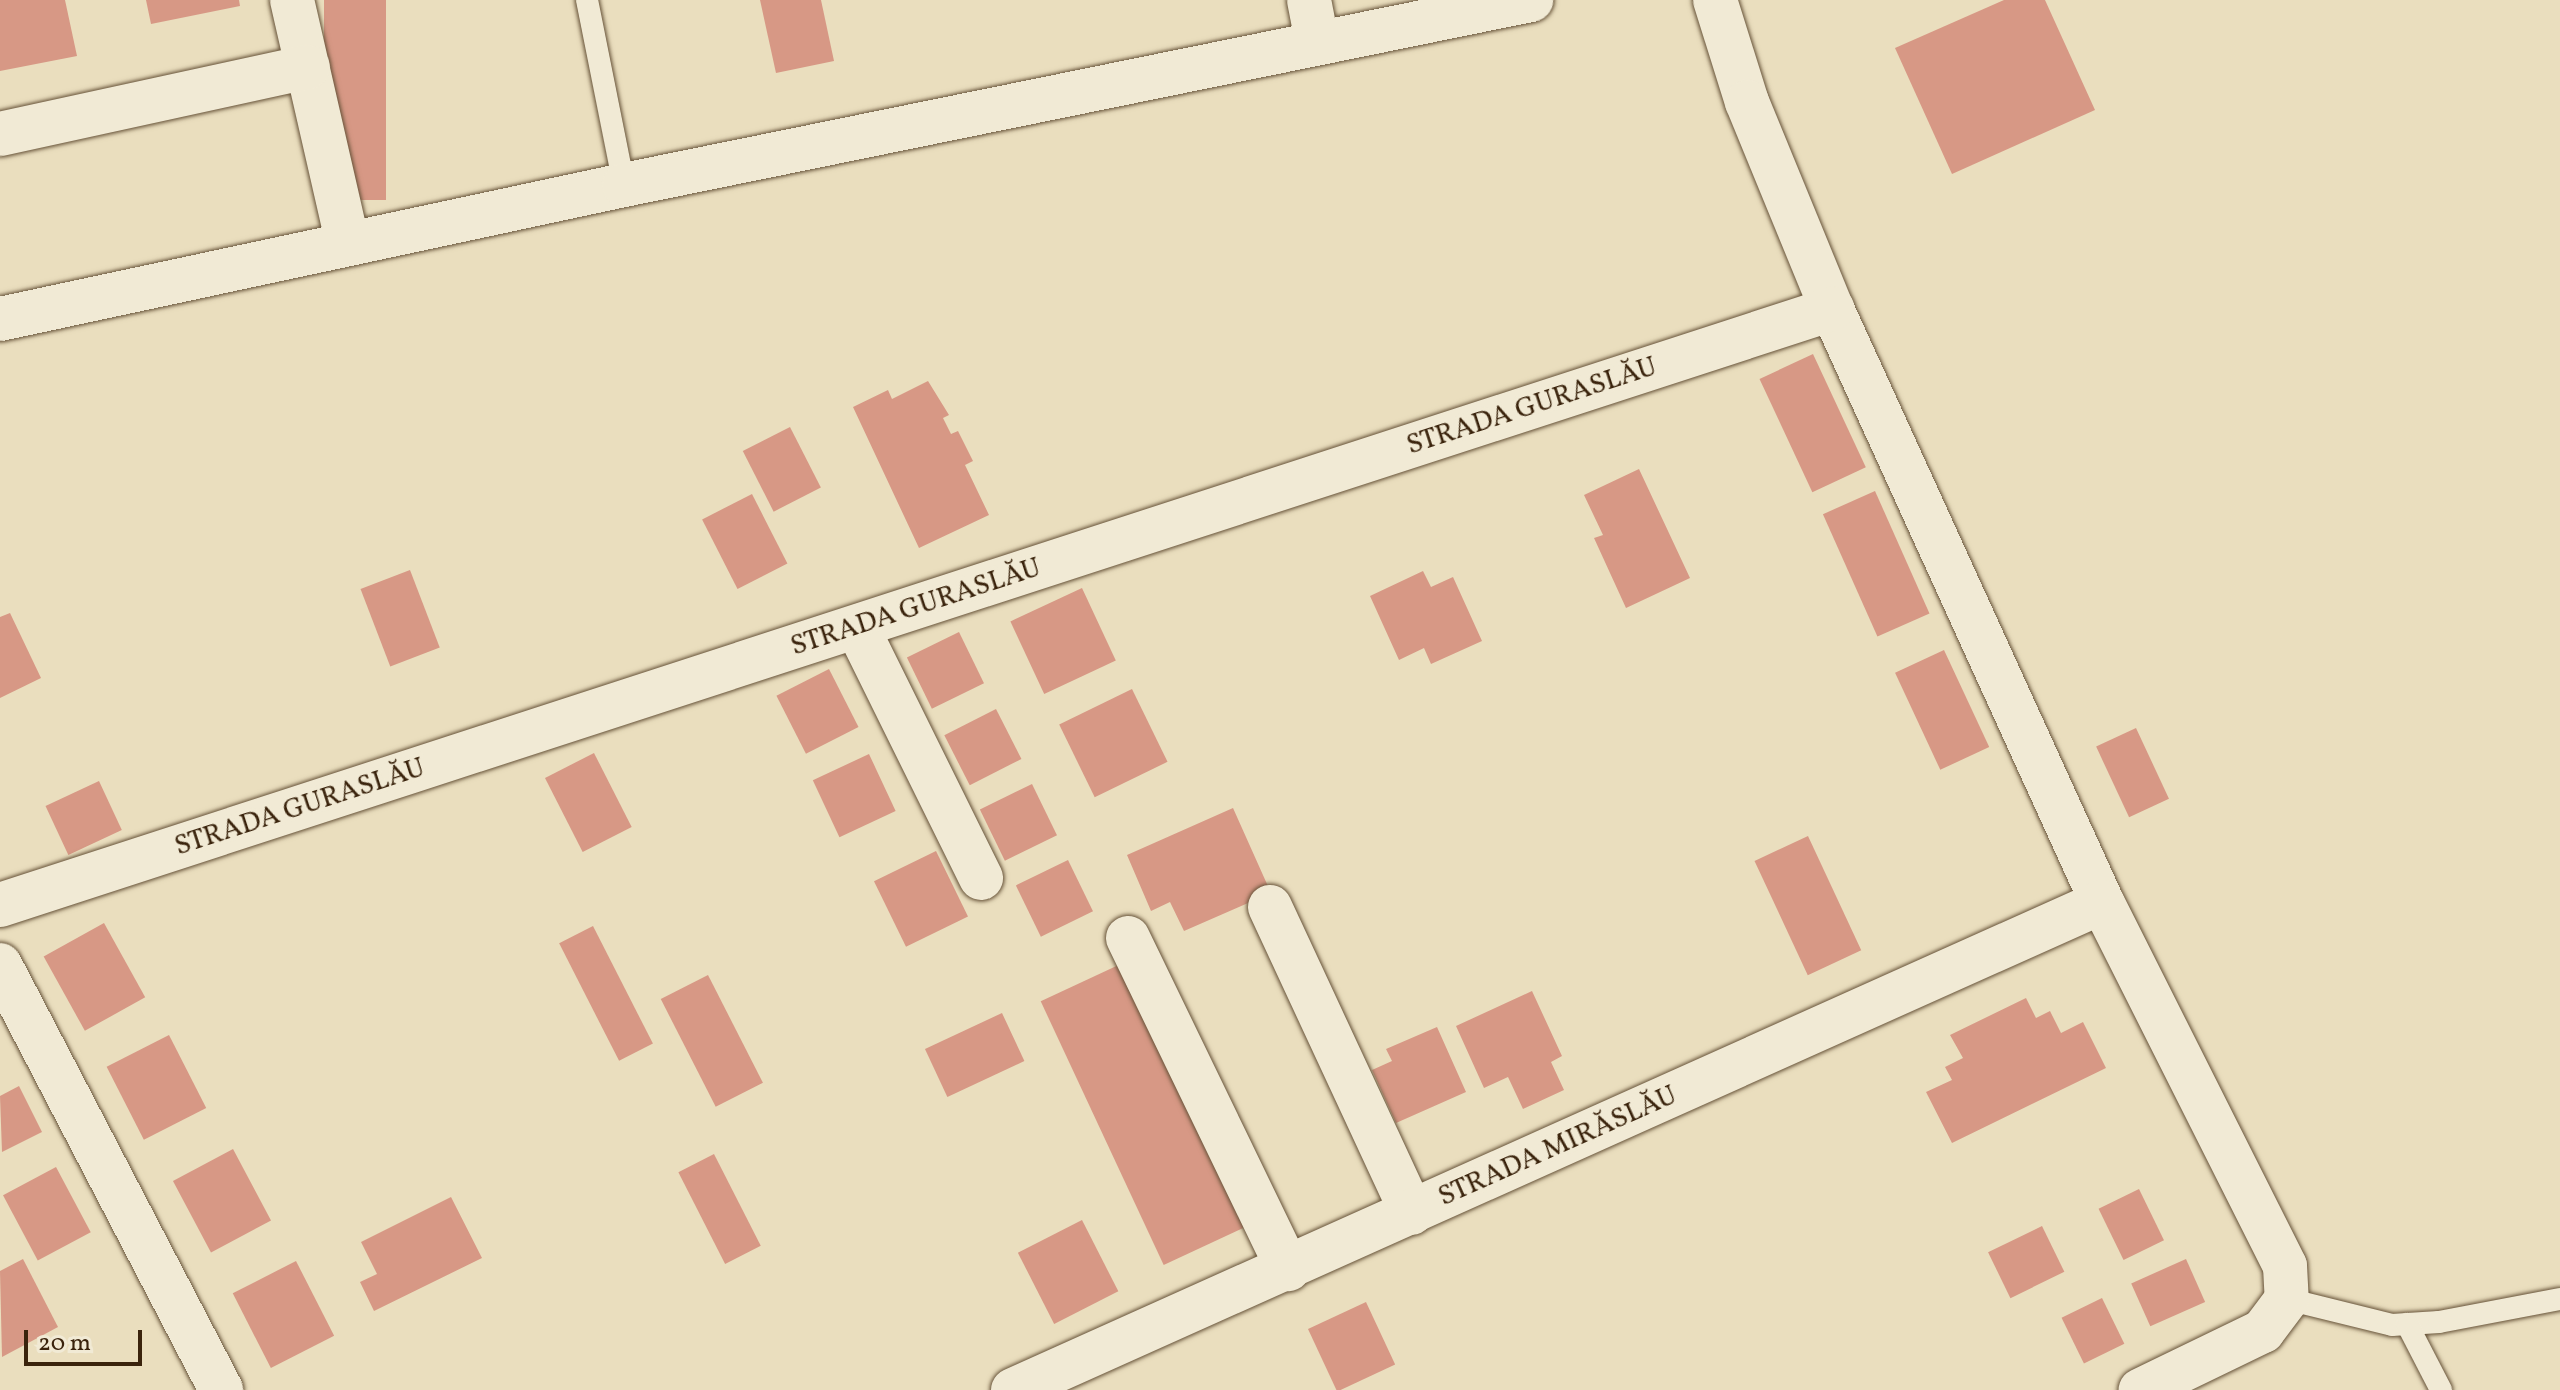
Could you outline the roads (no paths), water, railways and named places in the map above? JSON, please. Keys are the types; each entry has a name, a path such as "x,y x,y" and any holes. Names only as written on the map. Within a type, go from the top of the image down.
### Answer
{"street":[{"path":"292,0 348,244"},
{"path":"0,319 624,185 1313,21 1531,0"},
{"path":"1715,0 1747,102 1832,309 2102,902 2285,1266 2287,1299 2263,1331 2141,1390"},
{"path":"0,134 308,67"},
{"name":"STRADA GURASLĂU","path":"0,905 1832,309"},
{"path":"857,627 981,878"},
{"name":"STRADA MIRĂSLĂU","path":"1013,1390 2102,902"},
{"path":"1270,907 1412,1213"},
{"path":"1128,938 1288,1269"},
{"path":"0,965 221,1390"}],"lane":[{"path":"587,0 624,185"},
{"path":"2287,1299 2354,1320 2407,1324 2560,1299"},
{"path":"2407,1324 2441,1390"}]}
